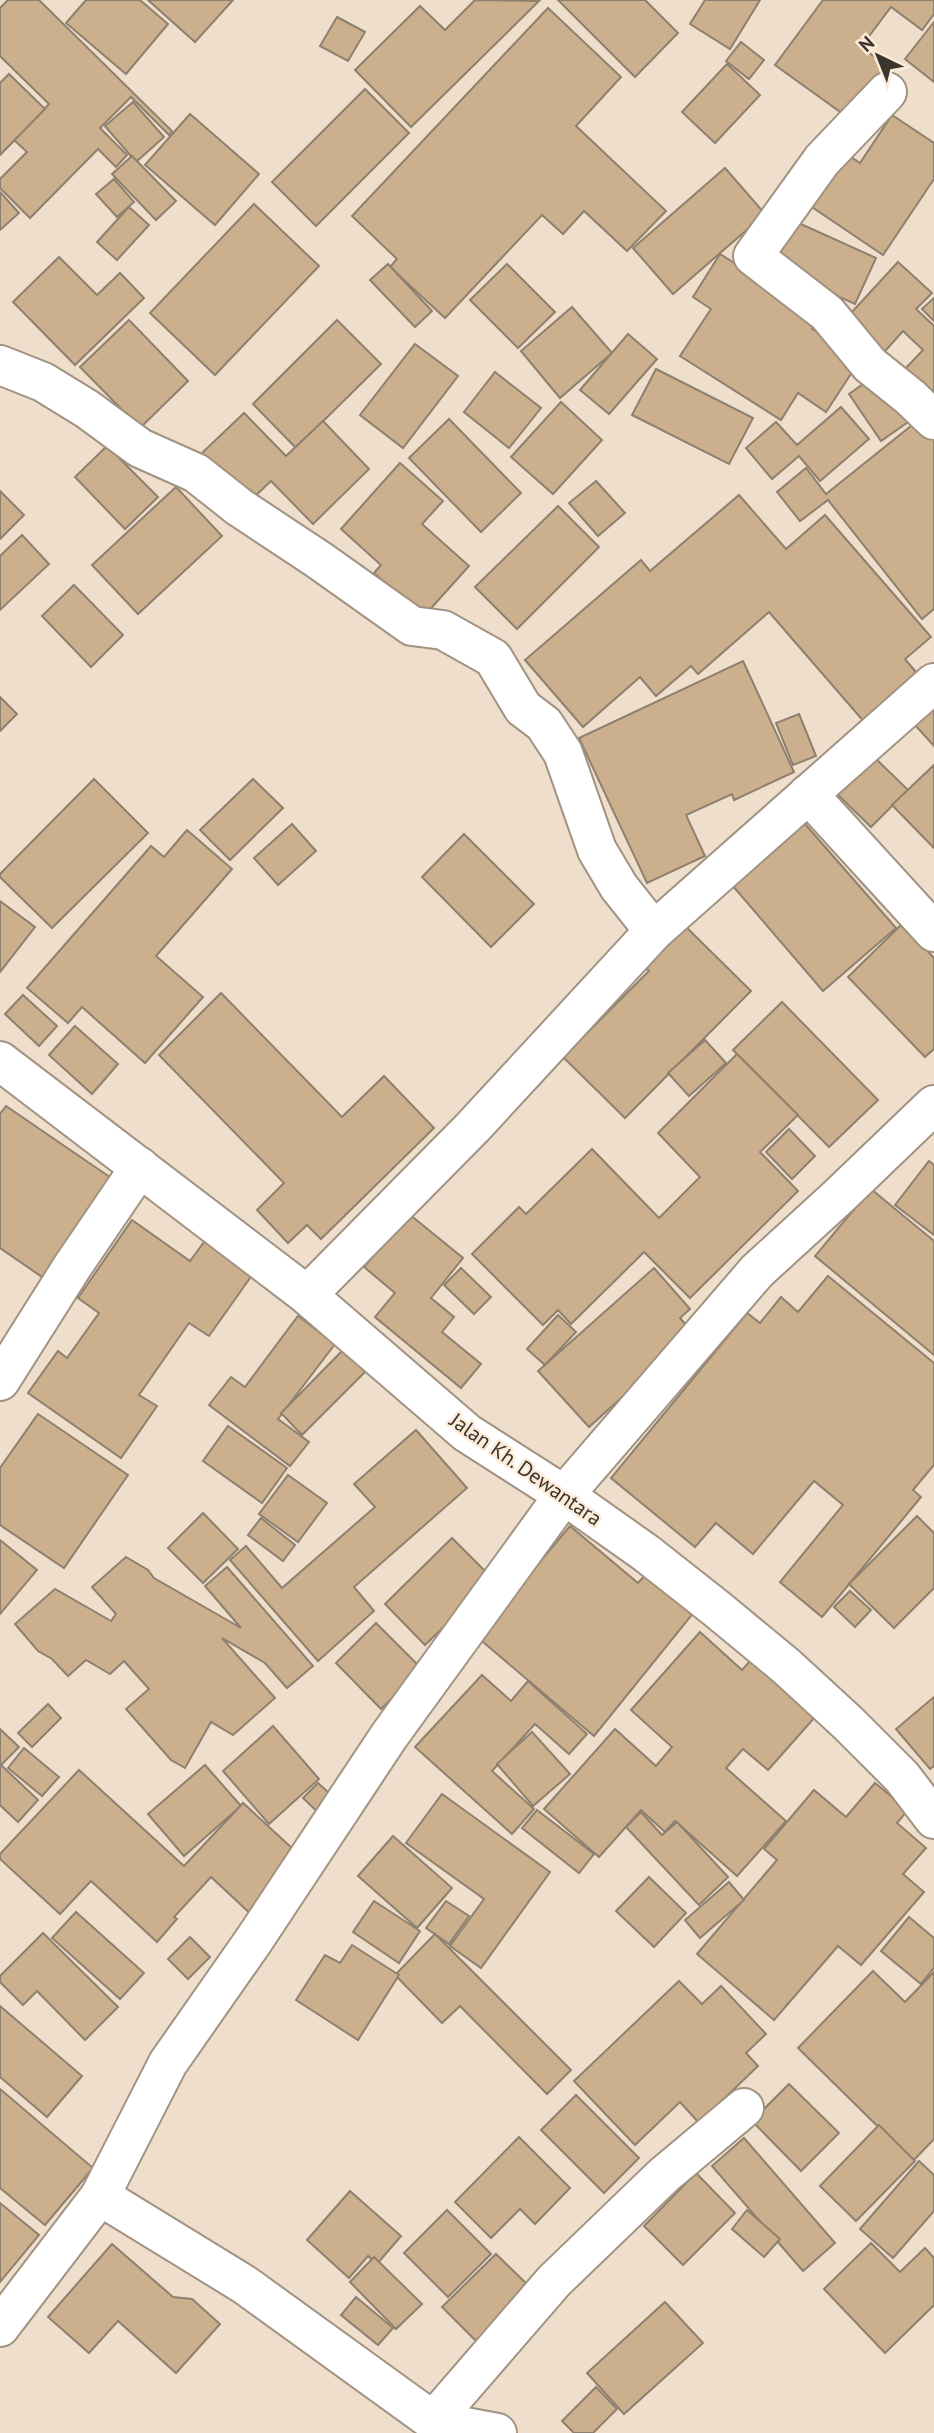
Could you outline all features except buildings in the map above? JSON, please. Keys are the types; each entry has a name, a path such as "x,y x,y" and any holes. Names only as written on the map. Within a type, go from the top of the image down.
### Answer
{"street":[{"path":"887,92 822,160 753,256 827,313 870,365 934,420"},
{"path":"0,365 43,382 87,409 140,448 196,473 239,507 412,626 443,630 494,659 523,708 544,724 563,753 597,850 619,887 654,931"},
{"path":"307,1295 473,1127 654,931 934,683"},
{"path":"808,794 934,932"},
{"name":"Jalan Kh. Dewantara","path":"0,1061 307,1295 467,1433 564,1495 646,1553 786,1666 893,1768 934,1819"},
{"path":"0,2327 100,2196 168,2063 261,1930 389,1736 564,1495 757,1271 934,1105"},
{"path":"0,1381 72,1267 140,1167"},
{"path":"433,2421 554,2281 664,2175 744,2108"},
{"path":"100,2196 245,2285 433,2421 497,2433"}]}
